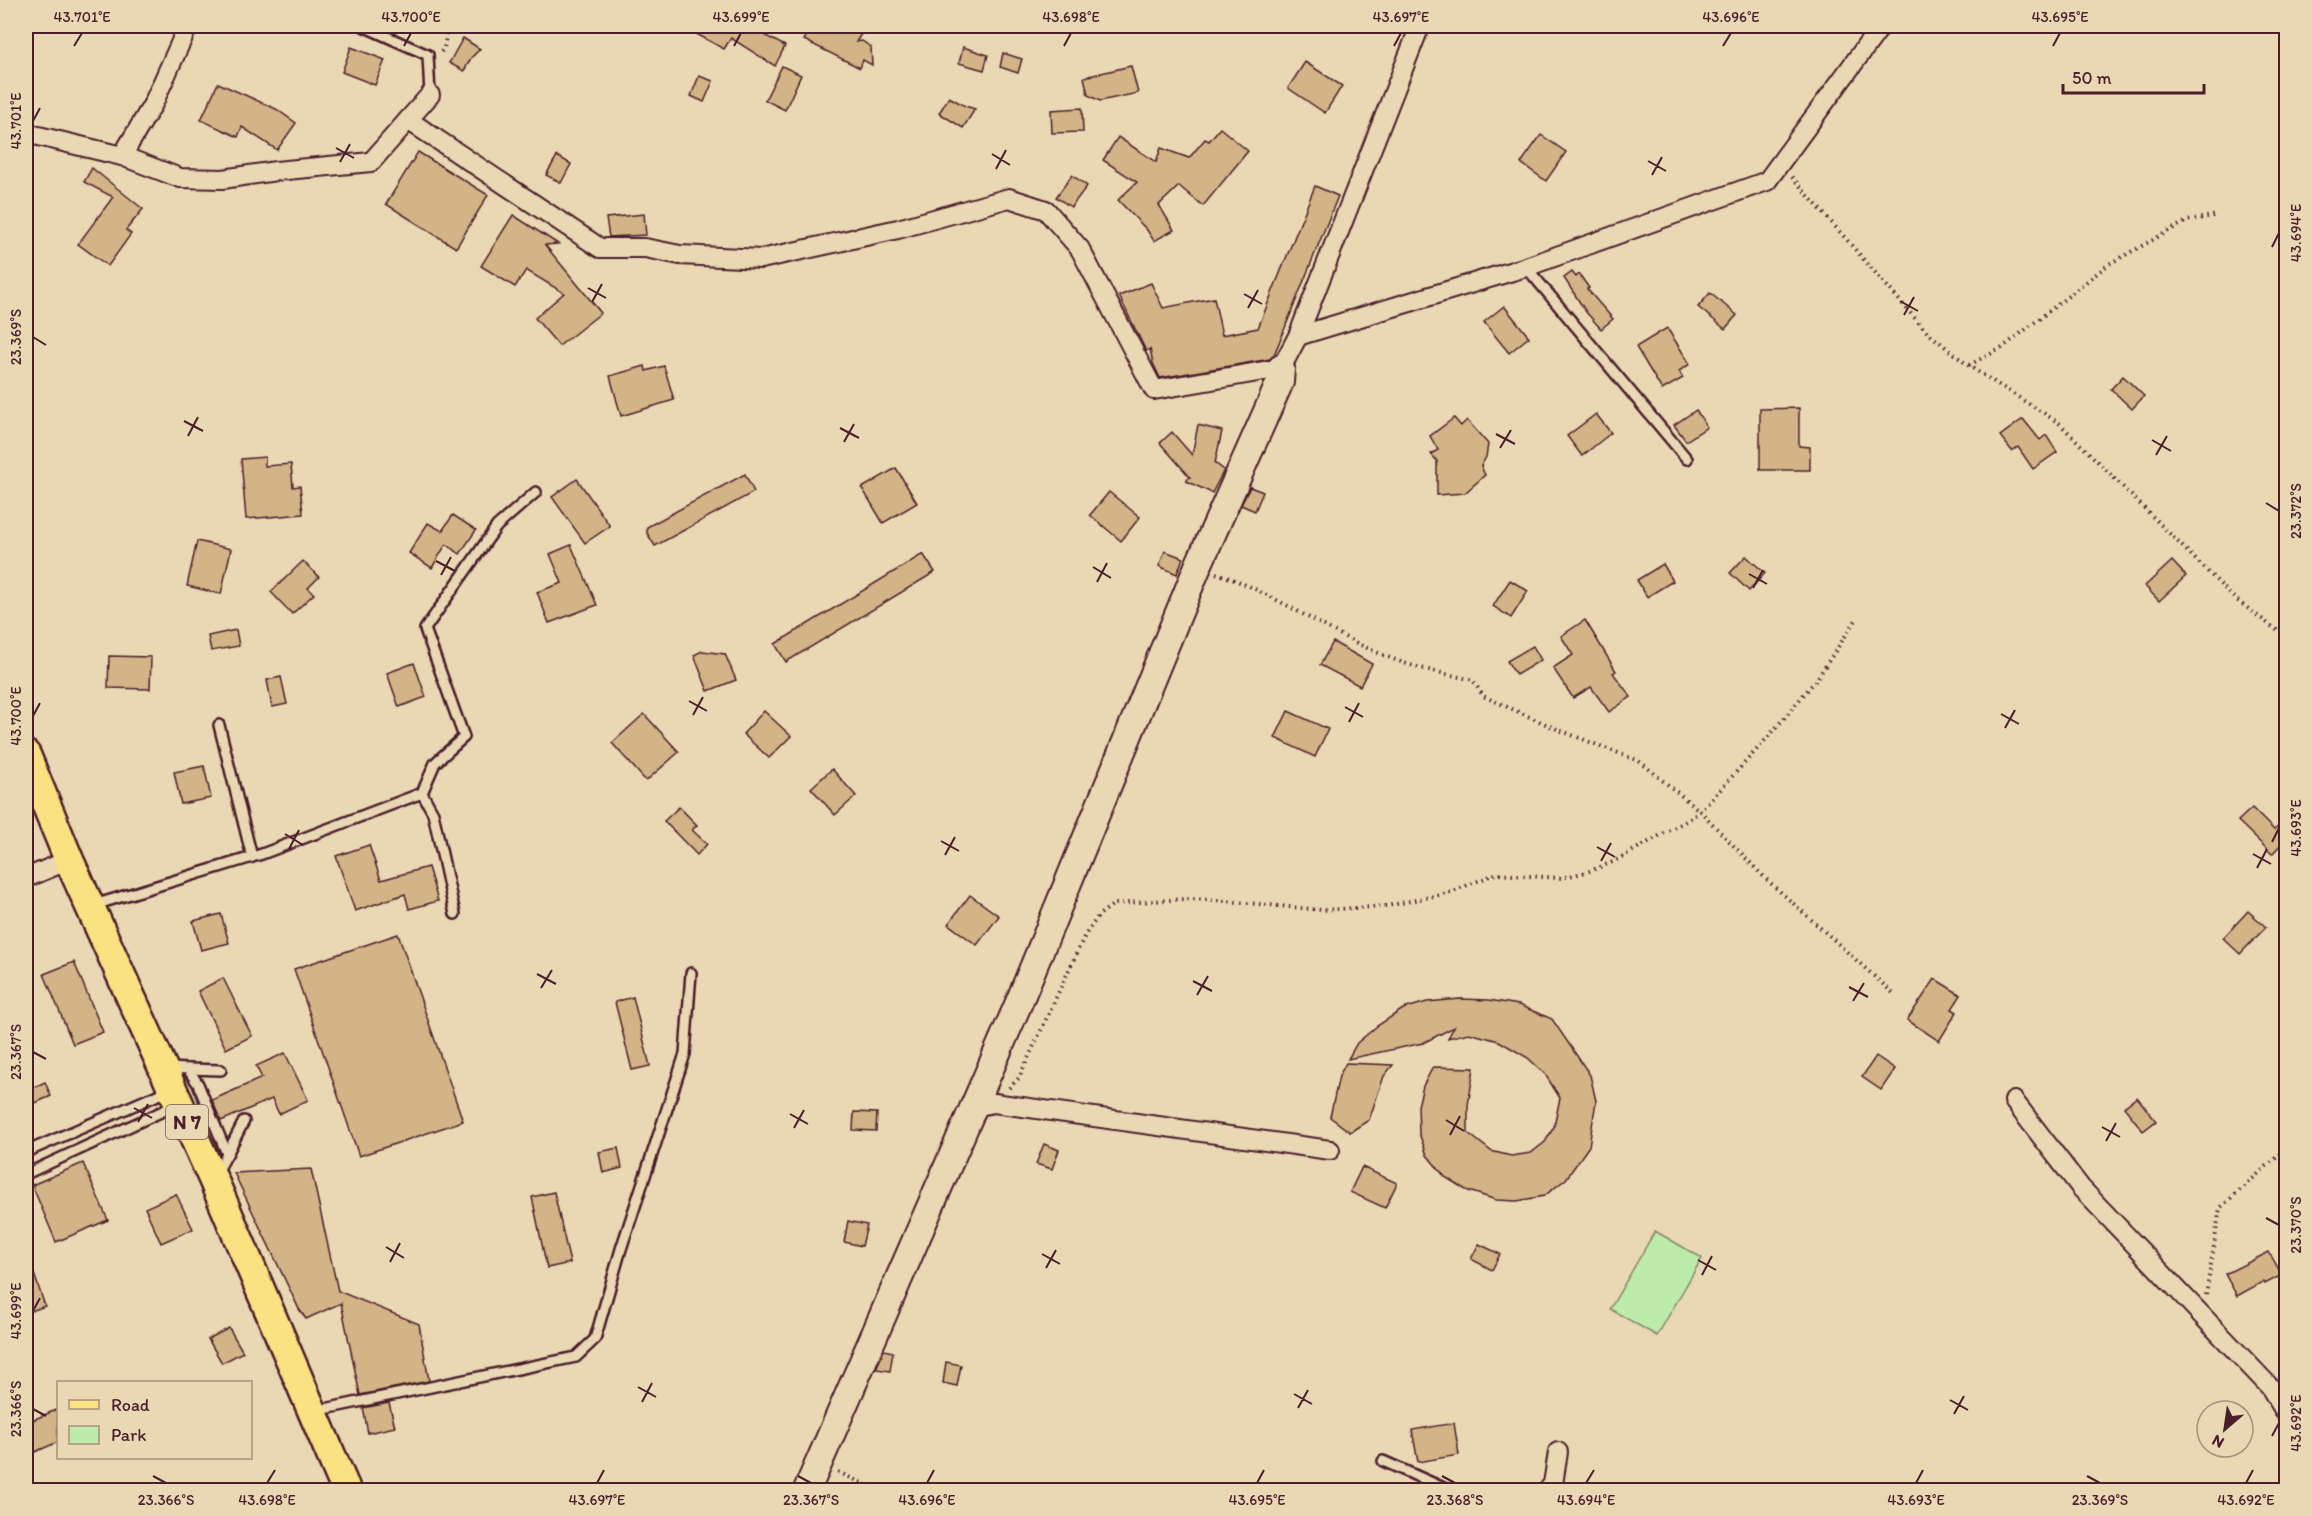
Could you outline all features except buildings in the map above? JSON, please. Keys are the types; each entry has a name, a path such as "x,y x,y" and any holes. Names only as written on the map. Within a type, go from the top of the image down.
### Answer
{"main road":[{"name":"N 7","path":"26,755 89,907 175,1083 213,1179 346,1491"}],"street":[{"path":"123,156 153,104 188,26"},
{"path":"807,1491 984,1105 1017,1007 1198,566 1280,382 1281,368 1298,336 1420,26"},
{"path":"1298,336 1526,267 1767,181 1881,26"},
{"path":"26,133 123,156 180,178 223,179 276,171 371,162 429,95"},
{"path":"408,120 600,248 645,248 680,255 761,258 897,229 1009,198 1046,210 1080,249 1154,390 1281,368"},
{"path":"26,879 69,860"},
{"path":"2014,1101 2081,1188 2270,1387 2286,1413"},
{"path":"984,1105 1330,1150"},
{"path":"1548,1491 1553,1484 1558,1452"}],"lane":[{"path":"363,26 428,55 429,95"},
{"path":"1526,267 1688,459"},
{"path":"89,907 252,857 422,793 435,763 464,737 425,629 497,526 536,492"},
{"path":"219,725 252,857"},
{"path":"422,793 433,813 455,914"},
{"path":"313,1411 576,1357 595,1339 621,1249 685,1054 691,973"},
{"path":"26,1152 175,1083 221,1070"},
{"path":"26,1174 175,1083 198,1084 228,1154"},
{"path":"213,1179 244,1121"},
{"path":"1383,1461 1448,1491"}],"path":[{"path":"1767,181 1793,177 1927,332 1969,366 2059,423 2234,598 2286,637"},
{"path":"1969,366 2002,348 2109,264 2187,221 2217,215"},
{"path":"1198,566 1236,579 1317,623 1394,659 1473,680 1483,696 1559,730 1640,761 1700,811 1765,878 1895,995"},
{"path":"984,1105 1019,1078 1085,935 1099,915 1114,904 1183,899 1322,910 1387,906 1448,893 1495,874 1561,878 1587,872 1613,862 1700,811 1769,736 1816,680 1858,617"},
{"path":"2203,1317 2220,1208 2286,1149"},
{"path":"819,1462 877,1491"}],"green space":[{"path":"1655,1231 1702,1258 1657,1336 1610,1309"}]}
